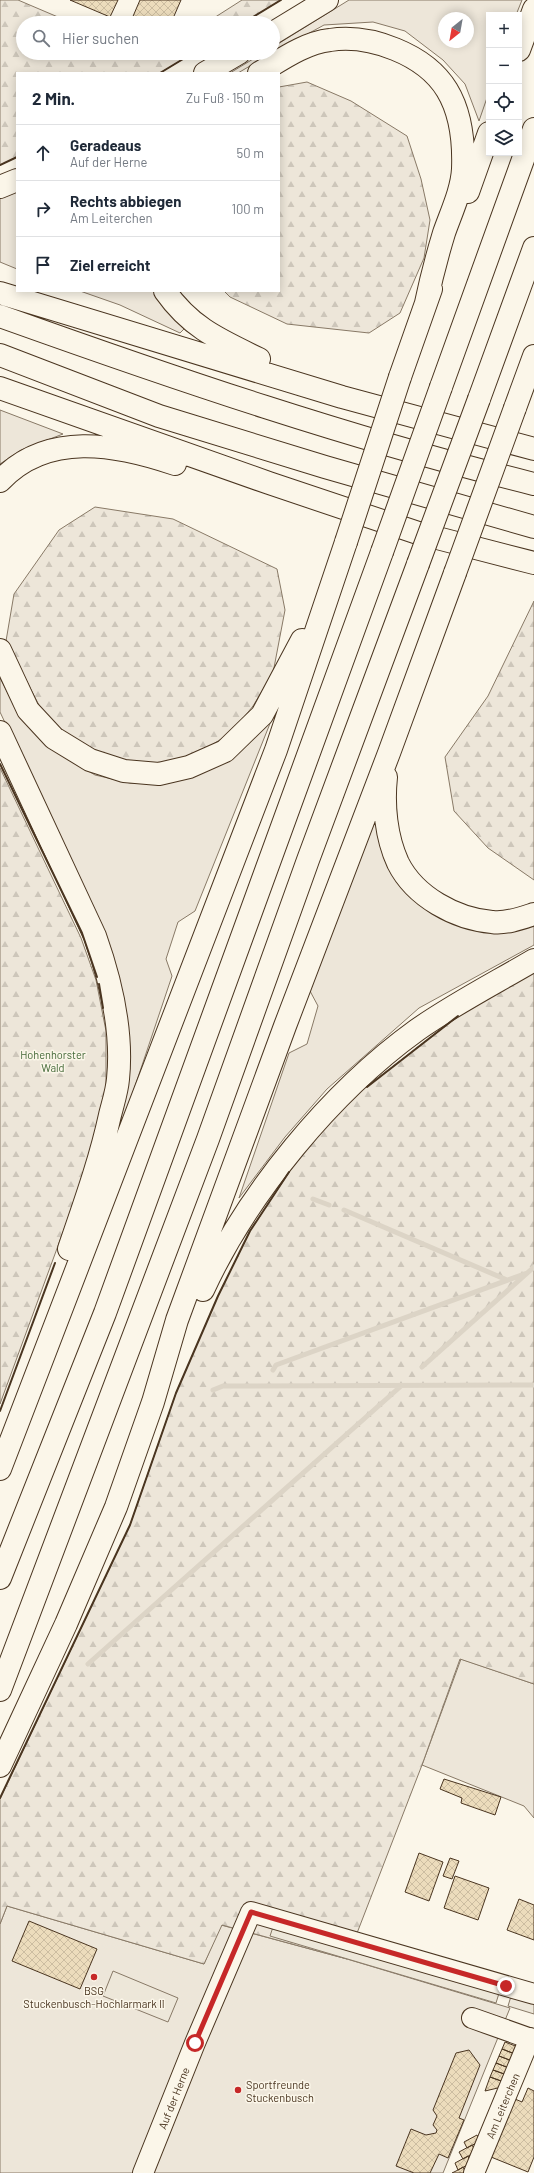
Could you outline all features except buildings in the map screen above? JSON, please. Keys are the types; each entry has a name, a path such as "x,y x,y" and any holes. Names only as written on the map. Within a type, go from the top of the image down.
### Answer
{"highway":[{"path":"280,29 327,0"},
{"path":"520,48 534,9"},
{"path":"261,72 293,52 330,40 368,40 405,52 433,74 446,89 456,110 463,138 463,171 434,264 426,303"},
{"path":"207,72 227,60"},
{"path":"0,1578 106,1313 534,129"},
{"path":"0,1469 276,750 400,377 486,141"},
{"path":"0,187 16,180"},
{"path":"0,1690 208,1139 308,860 534,248"},
{"path":"166,292 179,310 208,334 342,397"},
{"path":"0,293 342,397 534,449"},
{"path":"0,316 180,380 330,428 534,484"},
{"path":"0,355 159,416 325,467 534,527"},
{"path":"0,1766 66,1624 116,1507 153,1402 177,1320 285,1026 390,753 534,356"},
{"path":"0,388 269,483 418,532 534,562"},
{"path":"0,481 11,469 41,453 81,445 119,449 165,461 216,478 269,483"},
{"path":"0,650 28,710 54,738 90,760 124,771 159,774 190,767 225,750 262,715 328,595"},
{"path":"0,732 95,936 106,965 112,993 118,1038 118,1080 103,1146 65,1263 62,1308"},
{"path":"390,753 384,793 388,830 398,863 411,882 426,895 458,915 493,923 520,919 534,914"},
{"path":"153,1402 171,1368 196,1304 217,1258 272,1176 304,1136 348,1089 384,1056 417,1030 449,1009 534,960"}],"street":[{"name":"Auf der Herne","path":"143,2173 195,2043 251,1912 534,1994"},
{"name":"Am Leiterchen","path":"472,2018 532,2039 474,2173"}],"green space":[{"path":"0,0 18,0 56,16 16,16 16,60 181,60 162,72 16,72 16,157 0,165"},
{"path":"242,0 281,0 255,16 217,16"},
{"path":"349,0 522,0 517,12 486,12 486,101 479,121 465,84 443,60 405,31 373,22 324,25 280,49 280,43"},
{"path":"251,60 260,60 240,72 232,72"},
{"path":"307,82 351,101 407,136 421,179 430,220 424,258 400,313 369,333 287,324 230,297 225,292 280,292 280,87"},
{"path":"16,189 16,269 0,262 0,194"},
{"path":"83,292 156,292 163,306 184,329 180,333 120,305"},
{"path":"0,410 63,434 21,450 0,464"},
{"path":"95,507 173,519 277,569 285,610 273,673 253,706 232,732 201,752 166,763 138,764 111,760 67,735 42,711 6,641 14,594 59,530"},
{"path":"534,601 534,880 488,848 454,811 445,757 488,696"},
{"path":"0,678 19,714 46,746 95,775 130,783 167,782 277,706 195,911 178,922 166,959 172,976 118,1137 127,1080 124,1004 43,803 0,712"},
{"name":"Hohenhorster Wald","path":"0,768 81,938 96,980 106,1031 106,1090 92,1153 0,1404"},
{"path":"376,816 419,902 442,919 469,926 534,923 534,945 419,1008 327,1089 285,1137 239,1198 289,1053 307,1044 318,1006 310,991 372,819"},
{"path":"534,971 534,1684 460,1659 422,1765 347,1959 222,1925 204,1964 7,1906 0,1924 0,1799 130,1525 176,1393 218,1296 250,1231 292,1168 339,1108 457,1017"},
{"path":"461,1659 534,1684 534,1818 524,1806 422,1765"},
{"name":"Sportfreunde Stuckenbusch","path":"7,1906 204,1964 221,1925 347,1959 510,2008 443,2173 0,2173 0,1924"}],"shaded area":[{"path":"274,1924 500,1990 496,2003 270,1936"},
{"path":"113,1971 178,1998 168,2022 103,1996"},
{"path":"512,1993 534,2000 534,2014 508,2006"}],"waterway":[{"path":"313,1199 329,1205"},
{"path":"344,1210 507,1280"},
{"path":"422,1367 534,1267"},
{"path":"273,1370 276,1365 527,1273"},
{"path":"213,1390 223,1386 534,1385"},
{"path":"88,1664 401,1386"}],"wall":[{"path":"255,16 281,0"},
{"path":"162,72 181,60"},
{"path":"0,165 16,157"},
{"path":"0,764 82,933 97,977"},
{"path":"99,984 103,1008"},
{"path":"367,1087 458,1016"},
{"path":"0,1798 130,1525 176,1393 218,1296 250,1231 289,1172"},
{"path":"0,1411 55,1263"}],"place":[{"name":"BSG Stuckenbusch-Hochlarmark II","path":"94,1977"},
{"name":"Sportfreunde Stuckenbusch","path":"238,2090"}],"route":[{"path":"195,2043 251,1912 506,1986"}]}
